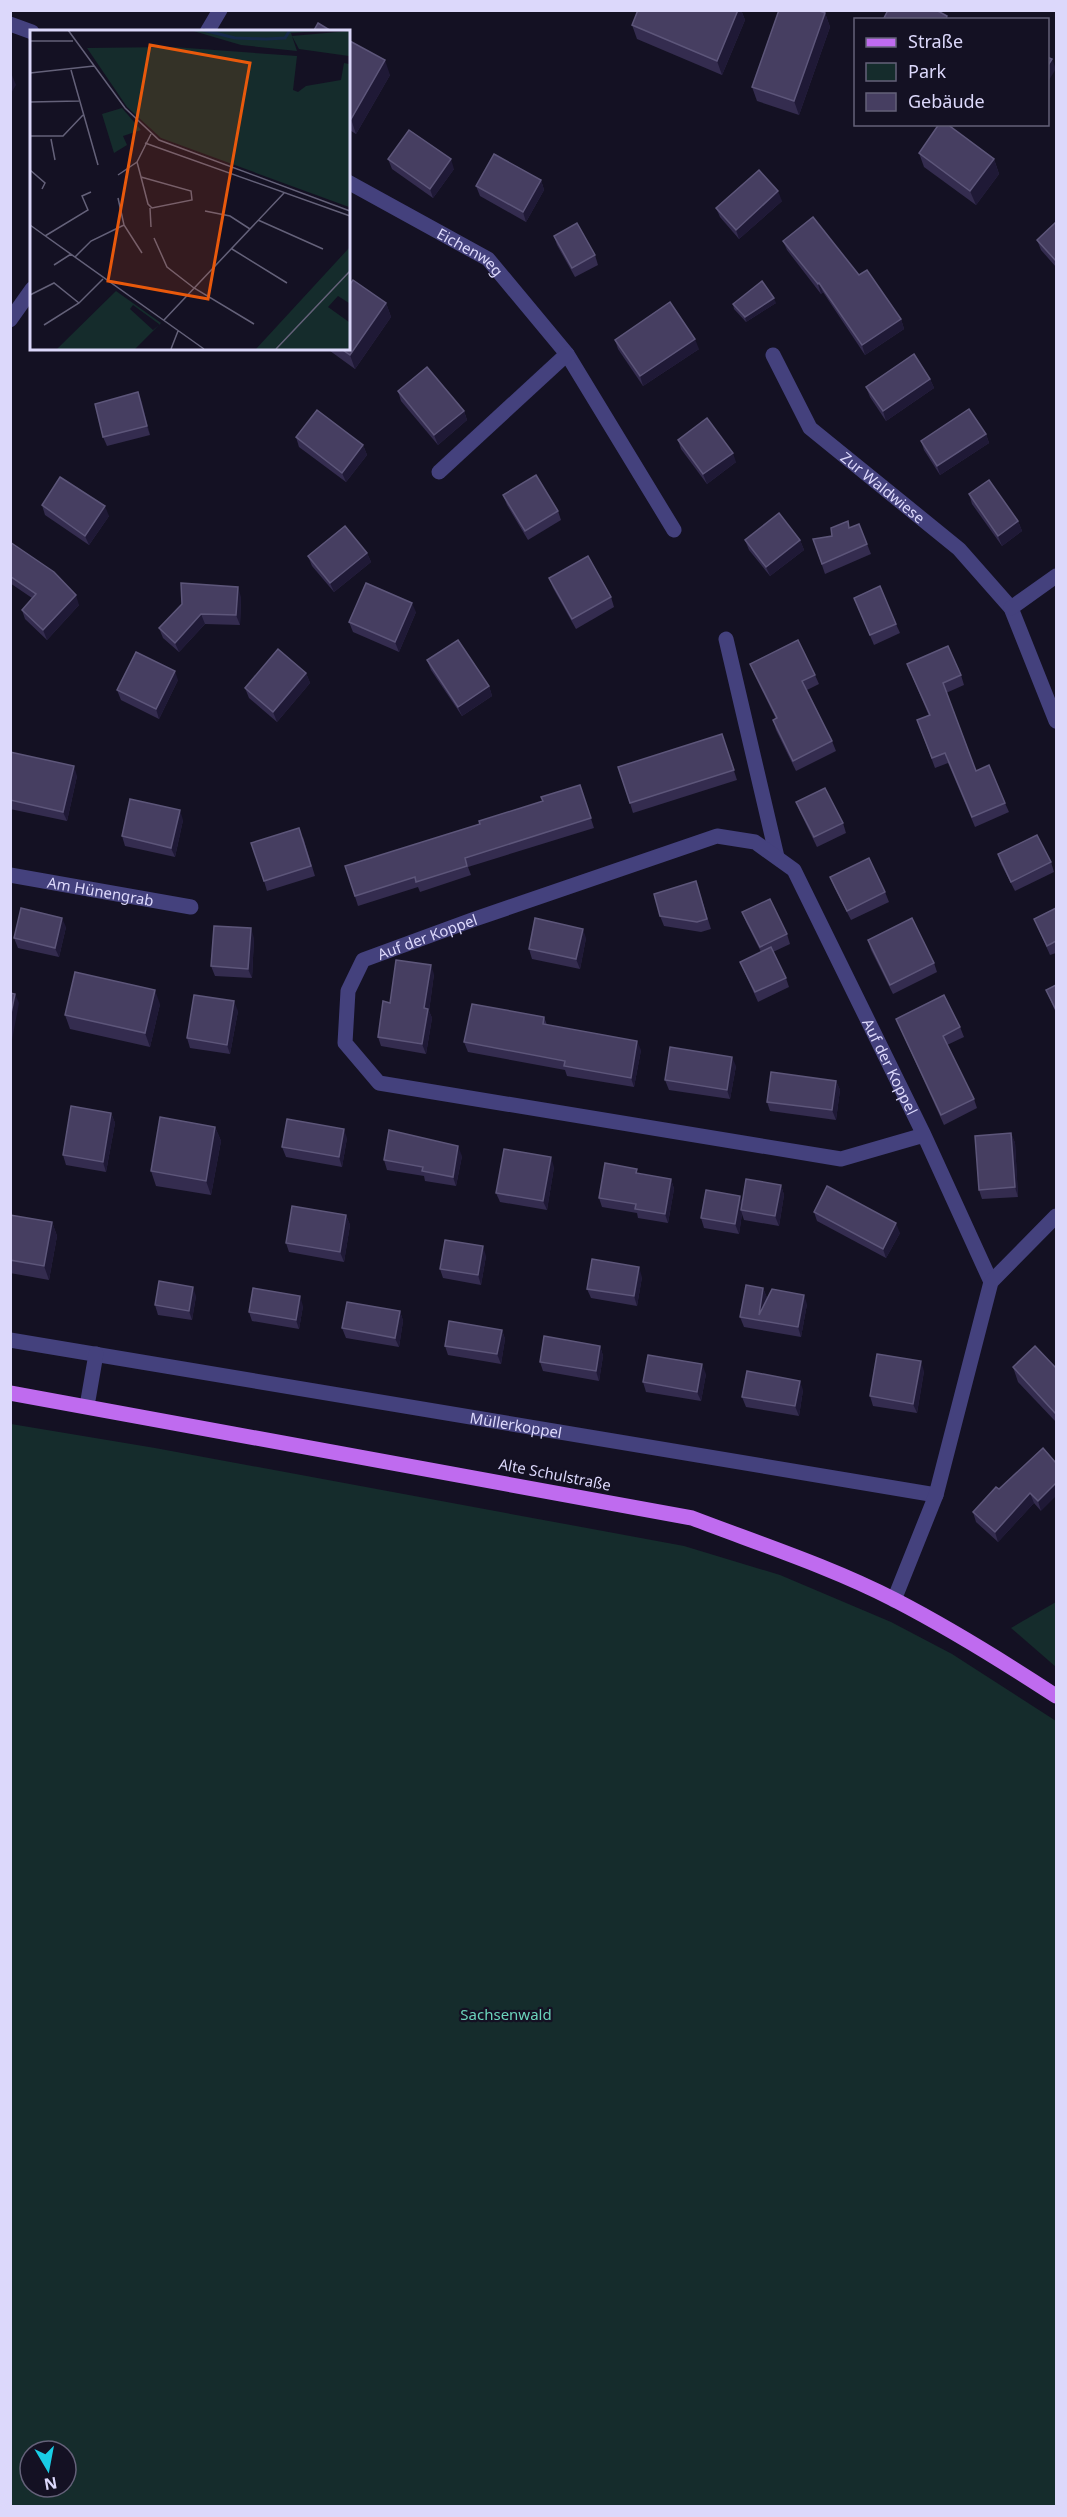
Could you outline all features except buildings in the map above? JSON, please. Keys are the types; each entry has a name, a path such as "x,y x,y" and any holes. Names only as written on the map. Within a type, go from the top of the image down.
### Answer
{"main road":[{"name":"Alte Schulstraße","path":"10,1393 692,1518 797,1558 894,1599 981,1648 1056,1696"}],"street":[{"path":"208,30 220,10"},
{"path":"10,24 30,31"},
{"name":"Eichenweg","path":"350,183 488,259 567,354 675,530"},
{"path":"10,320 30,292"},
{"path":"439,472 567,354"},
{"name":"Zur Waldwiese","path":"773,355 810,428 959,549 1011,608 1056,721"},
{"path":"1011,608 1056,576"},
{"path":"726,639 777,857"},
{"name":"Auf der Koppel","path":"924,1136 841,1159 379,1083 345,1042 348,990 363,960 717,836 755,842 794,870 924,1136 991,1282"},
{"name":"Am Hünengrab","path":"10,875 191,907"},
{"path":"894,1599 936,1495 991,1282 1056,1216"},
{"name":"Müllerkoppel","path":"10,1340 936,1495"},
{"path":"87,1406 96,1354"}],"green space":[{"name":"Sachsenwald","path":"11,1424 155,1448 684,1546 780,1575 891,1622 952,1654 1056,1721 1056,2506 11,2506"},
{"path":"1056,1602 1056,1667 1011,1628"}]}
